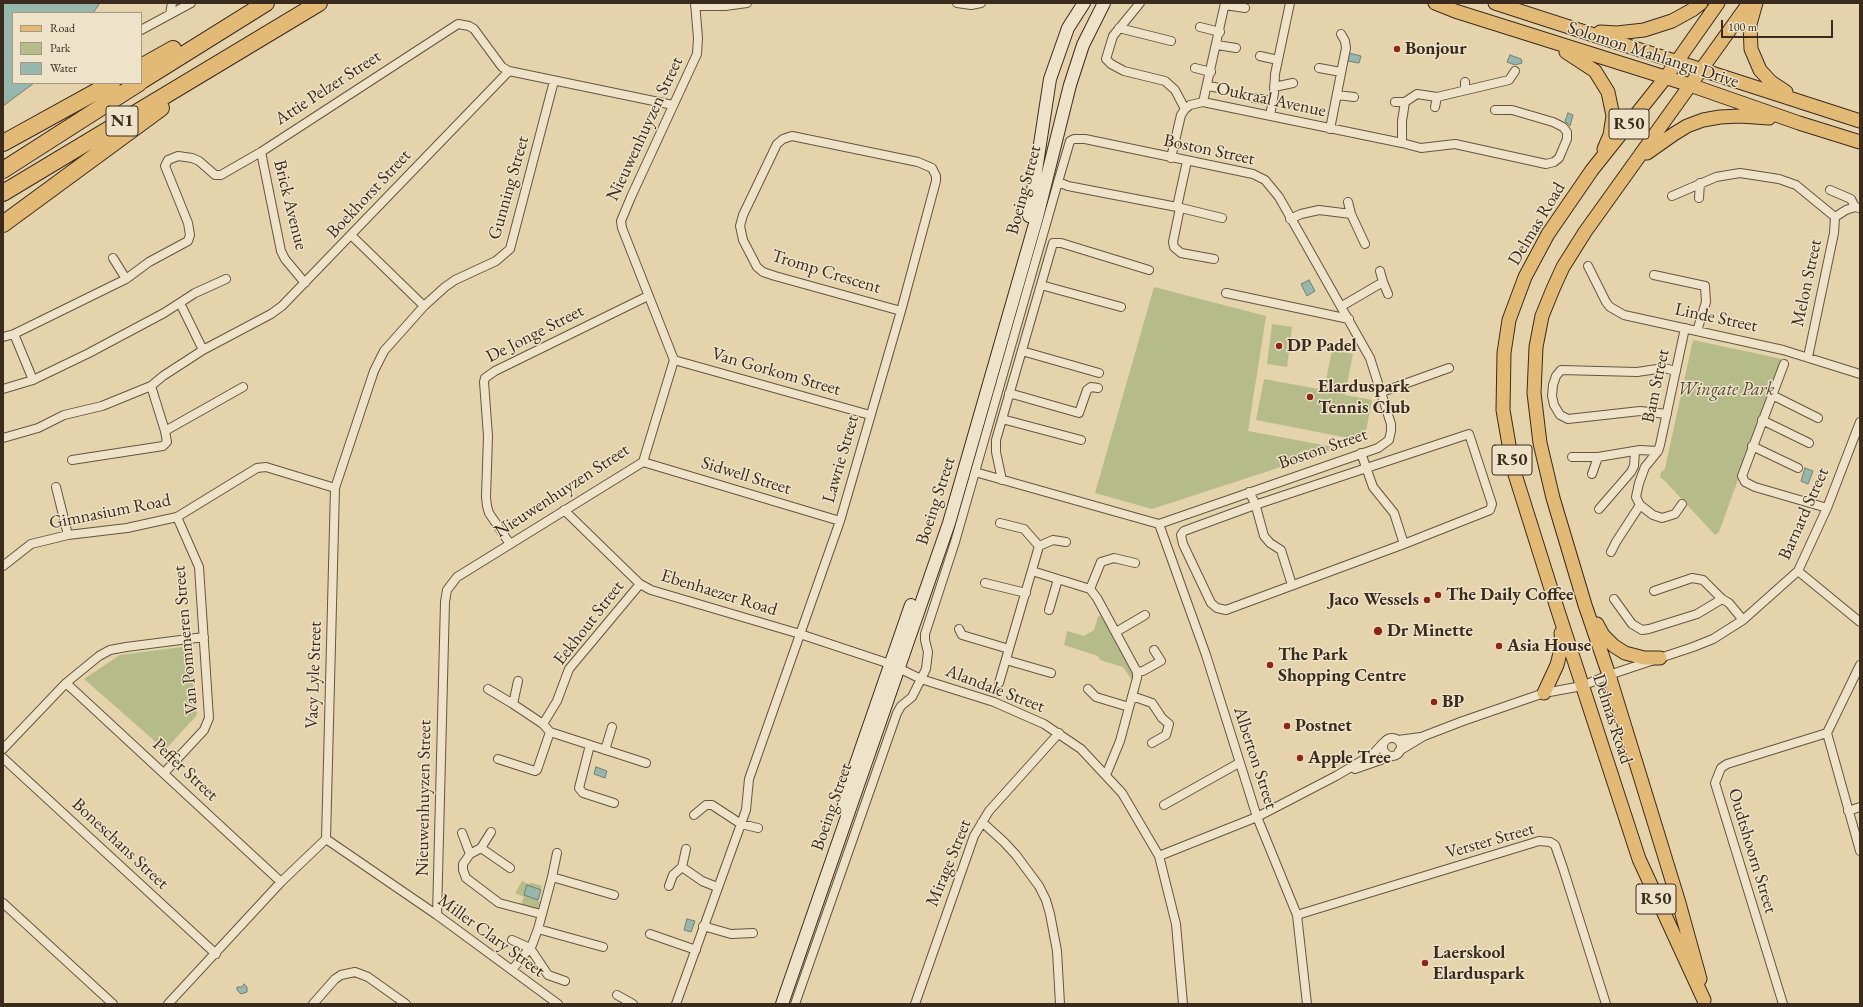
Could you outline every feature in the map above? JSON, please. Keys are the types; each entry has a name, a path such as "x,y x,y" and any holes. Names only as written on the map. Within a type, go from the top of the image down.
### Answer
{"highway":[{"path":"142,66 257,3"},
{"name":"N1","path":"142,81 266,3"},
{"name":"N1","path":"3,193 319,3"},
{"path":"3,224 241,49"},
{"path":"3,143 110,84"},
{"name":"N1","path":"3,170 137,84"},
{"path":"3,219 45,192"}],"main road":[{"name":"Boeing Street","path":"782,1004 860,782 894,666 962,458 1028,221 1050,78 1068,28 1084,3"},
{"name":"Boeing Street","path":"777,1004 822,881 835,840 851,778 949,523 1037,217 1070,85 1082,45 1104,3"},
{"name":"Solomon Mahlangu Drive","path":"1435,3 1455,11 1666,77 1799,123 1860,142"},
{"name":"Solomon Mahlangu Drive","path":"1495,3 1860,121"},
{"path":"1580,31 1617,33 1644,30 1672,21 1702,3"},
{"name":"R50","path":"1676,61 1718,3"},
{"name":"R50","path":"1702,69 1749,3"},
{"path":"1756,3 1750,24 1750,35 1751,48 1760,70 1771,82 1784,91 1812,105"},
{"path":"1546,40 1582,61 1595,71 1608,92 1612,105 1612,124 1606,144 1592,170"},
{"name":"Delmas Road","path":"1676,61 1666,77 1592,170 1548,234 1524,277 1509,320 1504,353 1503,410 1513,468 1558,612 1639,859 1705,1002"},
{"name":"Delmas Road","path":"1702,69 1585,232 1563,267 1542,316 1536,347 1534,393 1540,443 1553,498 1696,960 1705,1002"},
{"path":"1636,162 1674,134 1687,126 1703,120 1720,117 1758,116 1799,123"},
{"path":"1585,605 1603,635 1614,646 1637,657 1660,658"},
{"path":"1544,694 1555,673 1560,655 1562,634 1558,612"}],"street":[{"path":"170,14 172,3"},
{"path":"142,29 191,3"},
{"path":"695,5 725,6 747,3"},
{"path":"957,3 971,5 981,3"},
{"path":"1140,3 1113,36 1106,56 1107,61 1124,71 1165,81 1175,90 1185,109 1179,120 1171,158"},
{"path":"1270,116 1278,60 1290,3"},
{"path":"1203,102 1208,86 1225,4 1245,8"},
{"name":"Nieuwenhuyzen Street","path":"437,915 445,602 447,590 457,577 643,462 674,360 622,228 621,221 697,54 698,38 695,5"},
{"name":"Attie Pelzer Street","path":"126,279 150,262 188,241 190,238 188,223 166,172 165,166 168,160 178,156 192,158 199,161 215,175 221,175 261,152 458,24 463,24 474,29 502,67 509,71"},
{"path":"1200,27 1220,32"},
{"path":"1119,28 1171,41"},
{"path":"1330,129 1346,48 1345,41 1341,34"},
{"path":"1217,45 1236,48"},
{"path":"1260,56 1278,60"},
{"path":"1195,68 1211,72"},
{"path":"1319,68 1341,72"},
{"path":"509,71 673,105"},
{"name":"Boekhorst Street","path":"3,438 38,428 64,415 102,406 151,386 163,376 203,350 244,329 282,306 352,236 465,115 509,71"},
{"path":"1402,143 1401,126 1405,102 1417,91 1441,93 1465,86 1509,80 1515,71"},
{"name":"Gunning Street","path":"424,306 455,280 496,261 510,249 554,81"},
{"path":"1274,87 1293,84"},
{"path":"1208,86 1225,89"},
{"path":"1435,107 1441,93"},
{"path":"1337,96 1354,97"},
{"path":"1254,98 1272,101"},
{"name":"Oukraal Avenue","path":"1185,109 1194,104 1203,102 1425,148 1455,144 1546,164 1554,162 1559,158 1567,139 1567,132 1563,127 1553,122 1512,110 1495,110"},
{"path":"1395,102 1405,102"},
{"name":"Tromp Crescent","path":"894,157 792,136 783,139 777,144 743,215 740,226 743,240 753,260 763,272 901,311"},
{"name":"Boston Street","path":"1068,144 1074,139 1081,139 1187,161 1260,177 1273,188 1342,306 1370,358 1391,424 1391,435 1388,440 1378,448 1159,524"},
{"name":"Boeing Street","path":"795,1004 897,713 901,706 912,697 926,669 928,656 925,634 955,542 1068,144"},
{"name":"Brick Avenue","path":"261,152 281,251 285,259 305,284"},
{"name":"Lawrie Street","path":"676,1004 746,810 749,779 840,521 901,311 936,176 932,168 927,165 894,157"},
{"path":"1187,161 1178,207 1173,242 1174,247 1181,253 1214,259"},
{"path":"1672,196 1716,177 1734,173 1779,179 1800,187 1835,217 1846,210 1858,207 1852,199 1830,190"},
{"path":"1058,182 1178,207 1222,218"},
{"path":"1699,198 1700,183"},
{"path":"1348,202 1351,214 1365,244"},
{"path":"1290,219 1301,214 1319,210 1351,214"},
{"name":"Melon Street","path":"1808,356 1834,233 1835,217"},
{"path":"352,236 424,306"},
{"path":"1002,480 996,448 1002,419 1051,246 1056,242 1149,270"},
{"path":"3,337 14,334 126,279 113,258"},
{"name":"Linde Street","path":"1588,266 1606,302 1616,311 1631,317 1808,356 1860,374"},
{"path":"1380,271 1388,294"},
{"path":"1654,275 1706,286 1706,302 1697,331"},
{"path":"3,389 33,380 89,353 180,303 195,293 226,279"},
{"path":"1342,306 1383,282"},
{"path":"1041,285 1121,307"},
{"path":"1226,292 1349,319"},
{"name":"De Jonge Street","path":"510,544 489,513 487,506 488,436 484,382 485,378 495,371 648,296"},
{"path":"180,303 203,350"},
{"name":"Vacy Lyle Street","path":"326,839 335,488 377,363 384,351 424,306"},
{"name":"Bam Street","path":"1658,451 1685,328"},
{"path":"14,334 33,380"},
{"path":"1022,351 1099,373"},
{"name":"Van Gorkom Street","path":"674,360 870,415"},
{"path":"1784,364 1742,476 1745,482 1755,487 1827,508"},
{"path":"1382,392 1449,368"},
{"path":"1667,414 1640,411 1568,419 1560,415 1554,405 1552,396 1553,385 1560,370 1636,372 1664,368 1676,371"},
{"path":"72,460 164,446 167,442 165,431 151,386"},
{"path":"165,431 243,387"},
{"path":"1009,393 1079,413 1087,390 1091,387 1098,388"},
{"path":"1772,395 1818,418"},
{"path":"1002,419 1081,440"},
{"path":"1762,420 1809,443"},
{"name":"Barnard Street","path":"1336,776 1396,753 1424,736 1463,721 1544,694 1582,686 1609,675 1706,642 1743,620 1798,571 1827,508 1860,422"},
{"path":"1468,434 1471,436 1492,504 1491,509 1404,544 1226,610 1217,608 1211,603 1183,544 1181,536 1184,531 1255,505 1367,469 1468,434"},
{"path":"1752,446 1798,468"},
{"path":"1572,457 1598,457 1640,450 1658,451"},
{"path":"1658,451 1645,468 1639,483 1636,497 1640,505 1654,515 1662,518 1675,514 1682,504"},
{"path":"1599,509 1631,472 1635,452"},
{"path":"1361,453 1373,488 1394,513 1404,544"},
{"path":"1592,474 1598,457"},
{"name":"Sidwell Street","path":"643,462 840,521"},
{"name":"Gimnasium Road","path":"3,566 31,544 68,536 126,528 177,516 257,468 262,467 335,488"},
{"path":"975,472 1159,524"},
{"path":"56,486 68,536"},
{"path":"1249,492 1255,505 1264,536 1270,543 1281,550 1292,585"},
{"path":"1611,552 1640,505"},
{"name":"Ebenhaezer Road","path":"564,510 640,584 656,592 800,634 894,666"},
{"name":"Van Pommeren Street","path":"164,773 204,730 208,721 199,567 177,516"},
{"path":"1000,523 1024,529 1039,546"},
{"name":"Alberton Street","path":"1159,524 1206,655 1257,817 1297,915 1307,1004"},
{"path":"1039,546 1053,540 1066,542"},
{"path":"999,683 1039,546"},
{"path":"1090,589 1101,562 1114,558 1135,563"},
{"path":"1032,571 1090,589 1097,598 1137,672 1137,678 1120,741 1106,775"},
{"path":"1798,571 1860,622"},
{"path":"1654,591 1692,578 1699,578 1707,582 1722,599 1729,603 1743,620"},
{"path":"1049,610 1058,579"},
{"path":"985,583 1026,594"},
{"name":"Eekhout Street","path":"543,724 558,701 569,669 640,584"},
{"path":"1614,599 1632,624 1642,630 1697,614 1722,599"},
{"path":"1842,608 1860,627"},
{"path":"1116,632 1146,615"},
{"path":"959,629 962,635 1009,649"},
{"path":"3,749 66,683 99,656 110,650 204,637"},
{"path":"1137,672 1143,671 1161,661 1154,650"},
{"path":"1006,660 1051,673"},
{"path":"1860,665 1827,733 1860,851"},
{"name":"Alandale Street","path":"894,666 921,679 994,702 1030,717 1059,733 1081,749 1122,793 1159,856 1176,924 1183,1004"},
{"path":"1854,678 1860,669"},
{"path":"512,704 518,681"},
{"name":"Peffer Street","path":"66,683 281,882"},
{"path":"488,688 543,724 550,732 646,763"},
{"path":"1088,689 1096,697 1129,707"},
{"path":"1132,696 1152,703 1162,718 1169,724 1166,735 1152,743"},
{"path":"605,750 612,727"},
{"path":"498,759 535,771 537,770 550,732"},
{"name":"Mirage Street","path":"915,1004 966,855 982,822 1059,733"},
{"name":"Oudtshoorn Street","path":"1783,1004 1715,783 1721,768 1727,764 1827,733"},
{"name":"Barnard Street","path":"1159,856 1257,817 1336,776 1372,754 1390,738 1398,740 1424,736"},
{"path":"1383,744 1384,752 1396,753 1401,746 1398,740"},
{"path":"590,746 579,788 583,794 614,803"},
{"name":"Boneschans Street","path":"3,758 216,954"},
{"path":"1164,805 1239,763"},
{"path":"694,815 706,805 712,806 741,824 758,828"},
{"path":"1848,811 1860,807"},
{"path":"982,822 1016,855 1039,886 1046,900 1050,914 1056,951 1060,1004"},
{"path":"491,832 481,848 470,854 463,864 463,870 466,878 499,903 541,914"},
{"path":"462,833 470,854"},
{"path":"168,1004 216,954 281,882 326,839"},
{"name":"Miller Clary Street","path":"326,839 437,915 558,1004"},
{"name":"Verster Street","path":"1297,915 1539,841 1550,842 1555,846 1563,868 1606,1004"},
{"path":"481,848 510,868"},
{"path":"669,886 673,875 682,867 686,848"},
{"path":"512,970 530,948 538,929 557,853"},
{"path":"682,867 702,881 717,887"},
{"path":"552,876 614,895"},
{"path":"3,903 113,1004"},
{"path":"703,926 731,934 753,933"},
{"path":"538,929 603,948"},
{"path":"650,934 696,950"},
{"path":"512,940 530,948 548,975 565,981"},
{"path":"313,1004 335,980 348,972 361,973 406,1004"},
{"path":"618,995 633,1004"}],"green space":[{"path":"1154,287 1266,316 1248,431 1339,448 1152,509 1095,493"},
{"name":"DP Padel","path":"1272,324 1292,327 1287,367 1267,364"},
{"name":"Wingate Park","path":"1693,340 1782,359 1719,532 1715,535 1663,479 1660,478 1661,472 1665,469"},
{"name":"Elarduspark Tennis Club","path":"1332,350 1353,354 1345,395 1372,400 1364,441 1256,420 1264,379 1324,390"},
{"path":"1101,615 1133,673 1132,680 1123,667 1100,660 1098,656 1064,645 1067,631 1084,636 1094,630 1098,617"},
{"path":"189,646 197,715 165,750 84,679 120,655"},
{"path":"522,881 528,884 532,883 542,886 538,901 540,902 538,909 521,904 524,897 515,893"}],"water":[{"path":"3,3 100,3 94,12 12,12 12,84 33,84 3,106"},
{"path":"1349,53 1361,56 1359,63 1347,61"},
{"path":"1510,55 1521,59 1522,63 1515,65 1507,62"},
{"path":"1568,113 1573,115 1570,126 1565,121"},
{"path":"1309,280 1315,291 1307,296 1301,284"},
{"path":"1805,468 1813,471 1808,484 1801,481"},
{"path":"596,767 607,771 605,778 594,774"},
{"path":"527,885 541,890 538,900 524,895"},
{"path":"687,919 695,921 691,932 684,930"},
{"path":"244,984 247,987 247,992 241,994 237,990 237,987 242,987"}],"place":[{"name":"Bonjour","path":"1397,49"},
{"name":"DP Padel","path":"1279,346"},
{"name":"Elarduspark Tennis Club","path":"1310,397"},
{"name":"The Daily Coffee","path":"1438,595"},
{"name":"Jaco Wessels","path":"1427,600"},
{"name":"Dr Minette","path":"1378,631"},
{"name":"Asia House","path":"1499,646"},
{"name":"The Park Shopping Centre","path":"1270,665"},
{"name":"BP","path":"1434,702"},
{"name":"Postnet","path":"1287,726"},
{"name":"Apple Tree","path":"1300,758"},
{"name":"Laerskool Elarduspark","path":"1425,963"}]}
